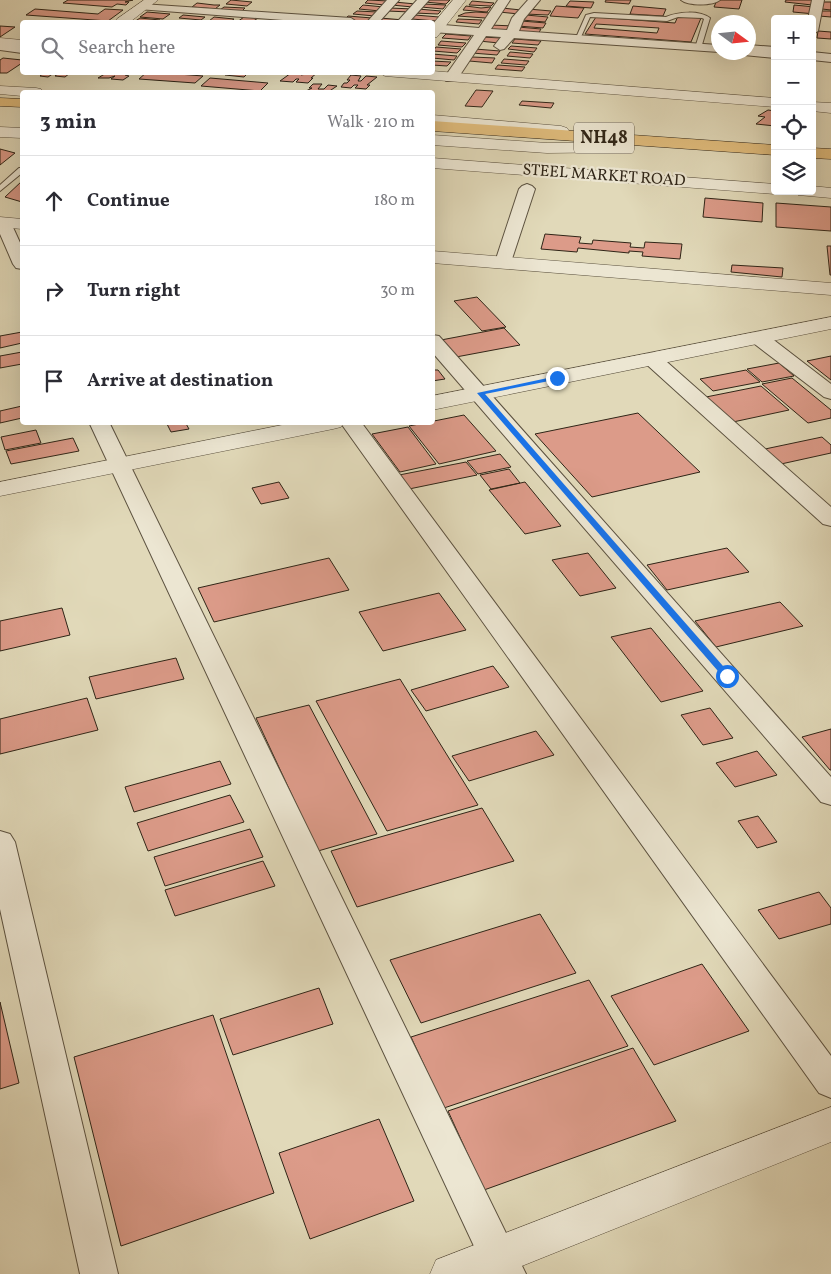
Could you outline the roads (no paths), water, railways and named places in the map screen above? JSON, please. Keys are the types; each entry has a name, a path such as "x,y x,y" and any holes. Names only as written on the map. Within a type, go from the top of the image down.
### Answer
{"highway":[{"path":"0,95 20,97"},
{"path":"0,102 20,103"},
{"name":"NH48","path":"435,126 771,157"},
{"name":"NH48","path":"435,133 771,150"},
{"path":"816,153 831,154"},
{"path":"816,160 831,161"}],"street":[{"path":"167,20 192,0"},
{"path":"204,20 229,0"},
{"path":"375,20 393,0"},
{"path":"405,20 423,0"},
{"path":"435,30 460,0"},
{"path":"451,78 504,0"},
{"path":"498,48 510,34 518,18 534,0"},
{"path":"687,0 714,0"},
{"path":"815,15 818,0"},
{"path":"125,20 147,4 180,10 242,14 290,20"},
{"path":"234,20 242,14"},
{"path":"543,36 550,24"},
{"path":"435,31 578,37 711,48"},
{"path":"0,42 20,50"},
{"path":"0,46 20,51"},
{"path":"756,53 771,54"},
{"path":"816,56 831,58"},
{"path":"421,75 771,103"},
{"path":"0,90 20,91"},
{"path":"816,106 831,108"},
{"path":"0,109 20,110"},
{"path":"435,120 582,133 623,144"},
{"path":"0,124 20,126"},
{"path":"0,132 20,133"},
{"path":"435,140 547,148 623,144"},
{"name":"STEEL MARKET ROAD","path":"435,154 531,166 771,189"},
{"name":"STEEL MARKET ROAD","path":"435,163 771,178"},
{"path":"816,181 831,182"},
{"path":"504,262 527,189"},
{"path":"816,192 831,193"},
{"path":"1,222 20,224"},
{"path":"1,222 20,260"},
{"path":"435,257 831,289"},
{"path":"435,402 831,323"},
{"path":"759,338 831,393"},
{"path":"435,343 831,795"},
{"path":"652,359 831,519"},
{"path":"101,425 503,1265"},
{"path":"0,489 318,425"},
{"path":"352,425 831,1084"},
{"path":"0,842 99,1274"},
{"path":"451,1274 503,1265 831,1124"}],"lane":[{"path":"578,37 588,16 668,19 677,15 703,16 707,18 698,46 711,45"},
{"path":"756,48 771,49"},
{"path":"0,189 20,172"}]}
